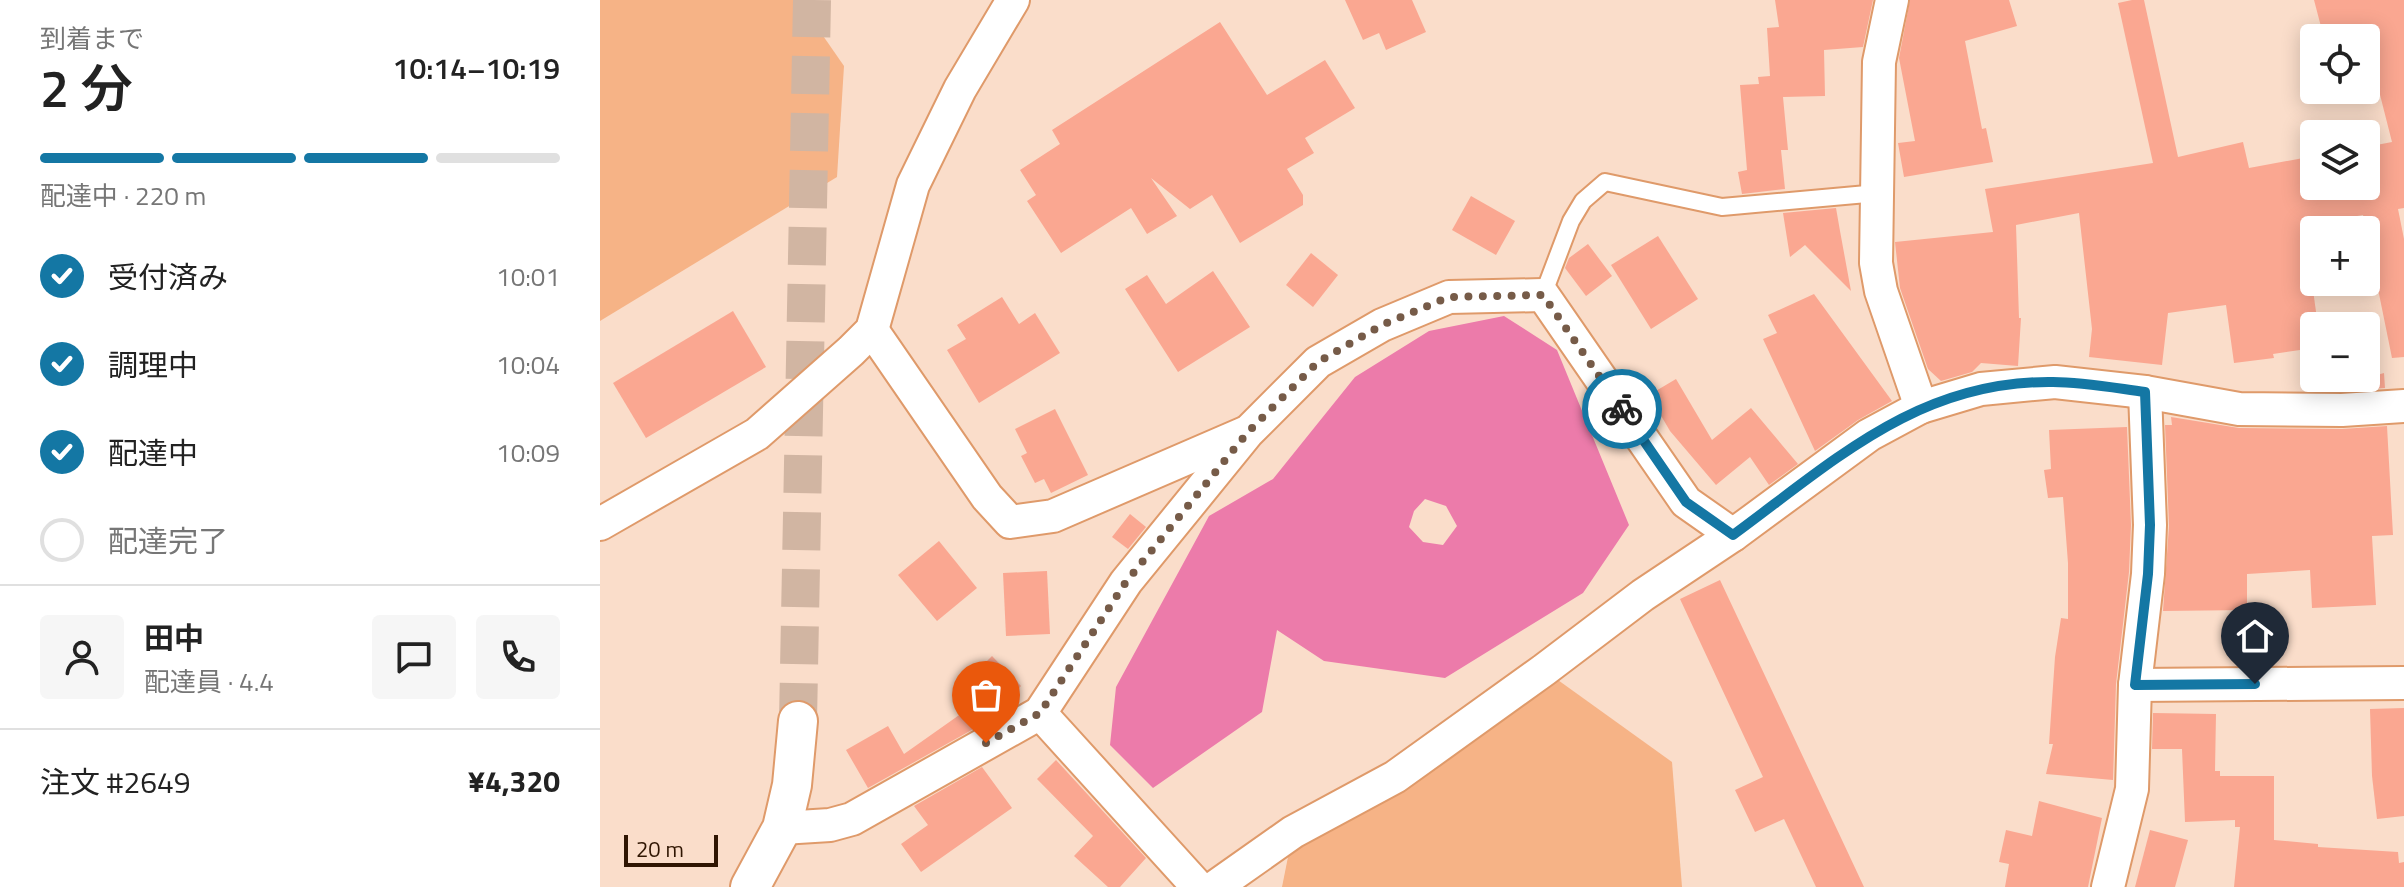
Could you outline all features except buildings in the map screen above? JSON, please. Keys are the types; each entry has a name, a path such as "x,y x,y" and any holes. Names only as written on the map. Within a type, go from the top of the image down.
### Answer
{"street":[{"path":"600,524 757,434 872,330 913,185 960,89 1013,0"},
{"path":"1892,0 1879,62 1876,263 1881,291 1921,407"},
{"path":"782,828 830,825 852,819 1040,713 1126,582 1248,432 1318,362 1382,325 1449,297 1543,295 1686,502 1733,535"},
{"path":"872,330 987,497 1010,522 1053,516 1248,432"},
{"path":"1215,887 1293,832 1395,777 1643,595 1733,535 1869,435 1921,407 1981,389 2055,382 2145,392 2239,409 2342,410 2404,406"},
{"path":"2108,887 2132,789 2135,685 2148,574 2150,525 2145,392"},
{"path":"2135,685 2404,683"},
{"path":"1040,713 1198,887"},
{"path":"750,887 782,828 792,785 798,721"}],"lane":[{"path":"1543,295 1571,221 1583,201 1605,182 1722,207 1878,193"}],"shaded area":[{"path":"600,0 795,0 844,66 837,177 600,321"},
{"path":"1504,316 1557,350 1629,525 1583,593 1445,678 1324,661 1277,630 1262,712 1153,788 1110,745 1116,687 1209,516 1273,479 1355,377 1429,331","holes":["1425,499 1446,506 1457,526 1443,545 1423,542 1409,527 1414,511"]},
{"path":"1544,670 1672,762 1682,887 1282,887 1293,832"}],"tunnel":[{"path":"798,721 812,0"}],"way so far":[{"path":"986,743 1040,713 1126,582 1248,432 1318,362 1382,325 1449,297 1543,295 1622,409"}],"route":[{"path":"1622,409 1686,502 1733,535 1869,435 1921,407 1981,389 2019,383 2055,382 2145,392 2150,525 2148,574 2135,685 2255,684"}]}
